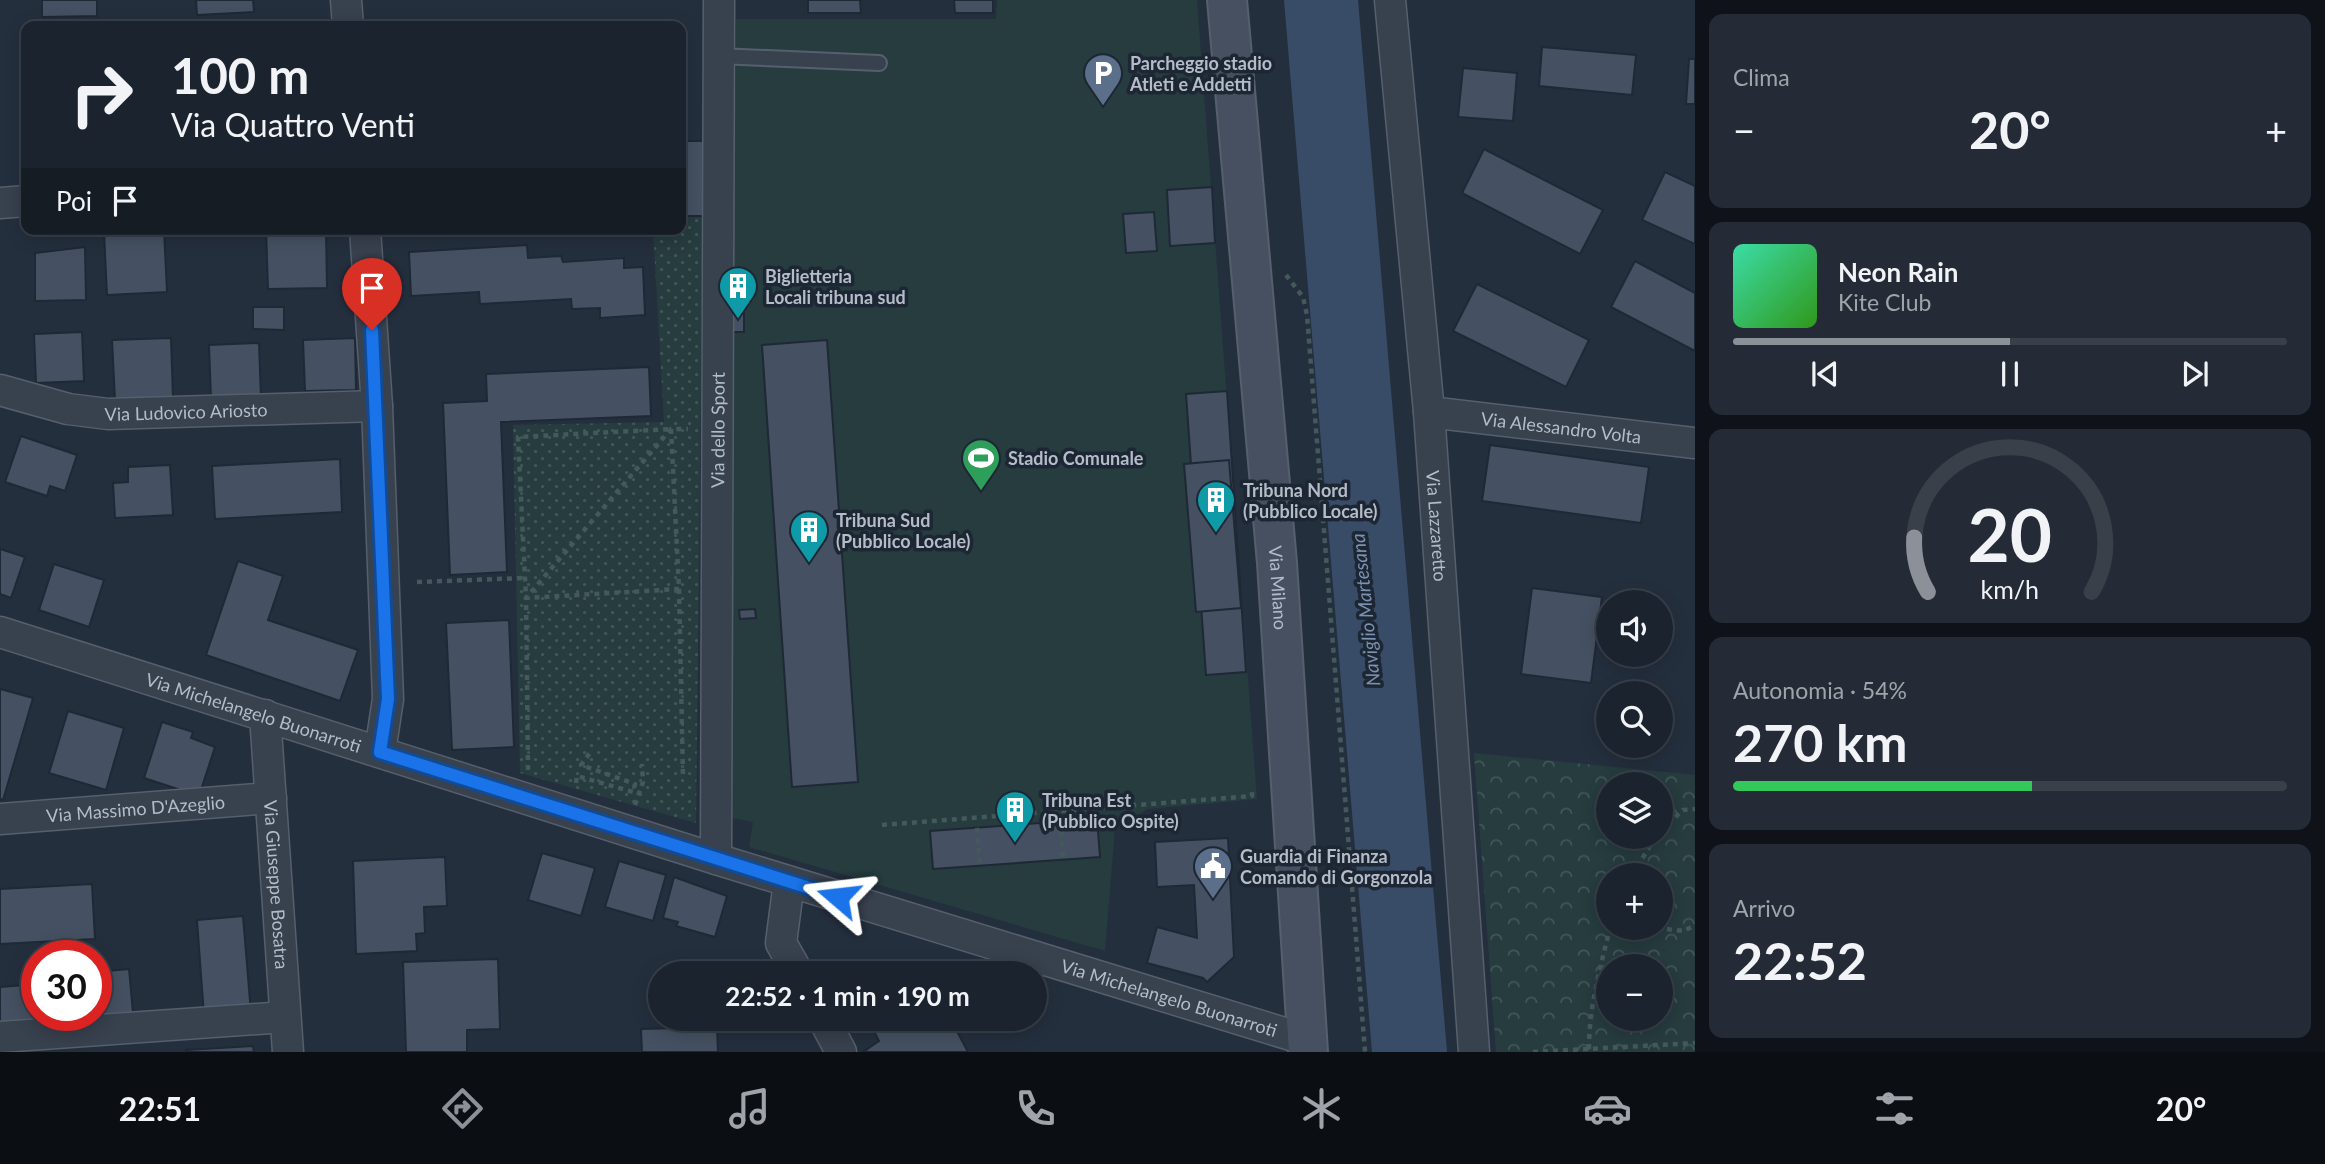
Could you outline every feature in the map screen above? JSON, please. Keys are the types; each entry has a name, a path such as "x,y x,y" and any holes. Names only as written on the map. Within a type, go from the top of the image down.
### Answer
{"street":[{"path":"346,0 348,21"},
{"name":"Via dello Sport","path":"716,859 719,0"},
{"name":"Via Milano","path":"1227,0 1276,549 1307,1046"},
{"name":"Via Lazzaretto","path":"1390,0 1429,412 1474,1052"},
{"path":"0,202 21,201"},
{"path":"365,235 377,406 388,699 380,752"},
{"name":"Via Ludovico Ariosto","path":"0,390 68,409 108,414 377,406"},
{"name":"Via Alessandro Volta","path":"1429,412 1695,443"},
{"name":"Via Michelangelo Buonarroti","path":"0,632 1307,1046"},
{"name":"Via Giuseppe Bosatra","path":"265,715 288,1052"},
{"name":"Via Massimo D'Azeglio","path":"0,818 271,798"},
{"path":"789,882 781,943 791,961"},
{"path":"0,1037 285,1017"},
{"path":"830,1031 841,1052"}],"lane":[{"path":"719,56 879,63"}],"path":[{"path":"1281,262 1303,297 1307,316 1366,1052"},
{"path":"529,778 526,598 518,437 717,427"},
{"path":"670,429 679,589 684,789"},
{"path":"526,598 670,429"},
{"path":"417,582 525,578"},
{"path":"526,598 679,589"},
{"path":"586,786 575,783 577,776 633,792 635,784 581,765 592,750"},
{"path":"635,804 643,782 642,764"},
{"path":"882,825 1252,796 1252,791 1256,791"},
{"path":"1673,820 1683,810 1695,809"},
{"path":"1061,822 1063,860"},
{"path":"977,828 980,866"},
{"path":"1673,930 1684,931 1695,925"},
{"path":"1589,1049 1589,1021 1595,980 1607,940"},
{"path":"1533,1052 1695,1044"}],"green space":[{"name":"Stadio Comunale","path":"997,0 1197,0 1257,799 1148,809 1115,829 1105,951 749,847 753,822 727,817 736,19 996,19"},
{"path":"686,212 703,212 696,823 520,773 513,425 664,422 653,235 686,235"},
{"path":"1474,753 1665,772 1596,772 1596,849 1673,849 1673,773 1695,775 1695,1052 1496,1052"}],"water":[{"name":"Naviglio Martesana","path":"1284,0 1358,0 1447,1052 1372,1052"}],"building":[{"path":"42,0 97,0 97,16 42,17"},
{"path":"196,0 253,0 254,12 197,15"},
{"path":"808,0 860,0 861,13 808,13"},
{"path":"954,0 993,0 993,13 955,13"},
{"path":"1542,47 1636,55 1632,95 1539,86"},
{"path":"1689,59 1695,59 1695,104 1686,104"},
{"path":"1463,68 1517,73 1513,121 1458,117"},
{"path":"686,141 703,141 703,216 686,216"},
{"path":"1484,149 1603,210 1580,254 1462,193"},
{"path":"1665,172 1695,186 1695,244 1642,220"},
{"path":"1212,187 1215,243 1170,246 1167,190"},
{"path":"1154,212 1157,251 1126,253 1123,214"},
{"path":"104,235 164,235 167,292 107,295"},
{"path":"266,235 326,235 327,288 268,289"},
{"path":"527,245 528,258 561,256 563,262 624,258 624,268 643,267 645,315 600,318 600,308 572,309 571,299 480,304 479,292 411,296 409,252"},
{"path":"85,247 86,300 35,301 35,253"},
{"path":"1635,261 1695,293 1695,351 1611,307"},
{"path":"1477,284 1589,340 1566,387 1453,331"},
{"path":"253,307 284,307 284,330 253,329"},
{"name":"Biglietteria Locali tribuna sud","path":"732,308 744,308 744,332 733,332"},
{"path":"82,332 84,381 36,383 34,334"},
{"path":"171,338 173,398 115,400 112,340"},
{"path":"355,338 356,390 305,391 303,340"},
{"name":"Tribuna Sud (Pubblico Locale)","path":"827,340 858,782 792,787 762,345"},
{"path":"259,343 261,398 211,400 209,345"},
{"path":"649,367 651,416 501,422 507,572 450,575 443,403 487,401 486,374"},
{"name":"Tribuna Nord (Pubblico Locale)","path":"1227,391 1246,672 1206,675 1186,394"},
{"path":"21,436 77,455 65,491 50,486 47,496 5,482"},
{"path":"1490,445 1649,467 1641,523 1482,501"},
{"path":"340,459 342,512 215,519 212,466"},
{"path":"1229,460 1241,608 1196,612 1184,464"},
{"path":"170,465 173,515 115,518 113,483 128,482 128,467"},
{"path":"0,549 25,557 11,598 0,594"},
{"path":"238,561 283,576 268,620 358,650 340,701 206,655"},
{"path":"54,564 104,580 89,627 39,610"},
{"path":"1532,588 1596,596 1596,644 1591,683 1521,674"},
{"path":"755,609 756,618 740,619 739,610"},
{"path":"509,620 514,747 452,750 446,623"},
{"path":"0,689 33,698 3,800 0,799"},
{"path":"68,711 124,728 106,790 49,773"},
{"path":"162,722 193,732 191,738 215,747 199,796 144,778"},
{"name":"Tribuna Est (Pubblico Ospite)","path":"1097,819 1100,857 933,869 930,831"},
{"name":"Guardia di Finanza Comando di Gorgonzola","path":"1228,838 1234,957 1207,982 1203,978 1147,963 1157,927 1197,938 1194,885 1157,887 1155,842"},
{"path":"542,853 595,868 581,916 528,900"},
{"path":"445,857 447,906 424,907 425,933 416,934 417,951 356,954 353,861"},
{"path":"619,861 666,875 653,921 605,907"},
{"path":"674,877 727,896 715,937 676,926 678,922 663,918"},
{"path":"92,884 95,939 21,940 21,943 0,944 0,889"},
{"path":"243,916 251,1013 204,1016 197,920"},
{"path":"498,959 500,1029 467,1030 467,1052 406,1052 403,962"},
{"path":"129,969 133,1013 112,1015 112,971"},
{"path":"21,985 21,1021 0,1023 0,987"},
{"path":"641,1029 717,1031 718,1052 642,1052"},
{"path":"874,1031 957,1031 968,1052 863,1052 879,1041"},
{"path":"253,1046 254,1052 186,1052 186,1050"}],"place":[{"name":"Parcheggio stadio Atleti e Addetti","path":"1103,107"},
{"name":"Biglietteria Locali tribuna sud","path":"738,320"},
{"name":"Stadio Comunale","path":"981,492"},
{"name":"Tribuna Nord (Pubblico Locale)","path":"1216,534"},
{"name":"Tribuna Sud (Pubblico Locale)","path":"809,564"},
{"name":"Tribuna Est (Pubblico Ospite)","path":"1015,844"},
{"name":"Guardia di Finanza Comando di Gorgonzola","path":"1213,900"}],"route":[{"path":"372,330 388,699 380,752 838,897"}]}
